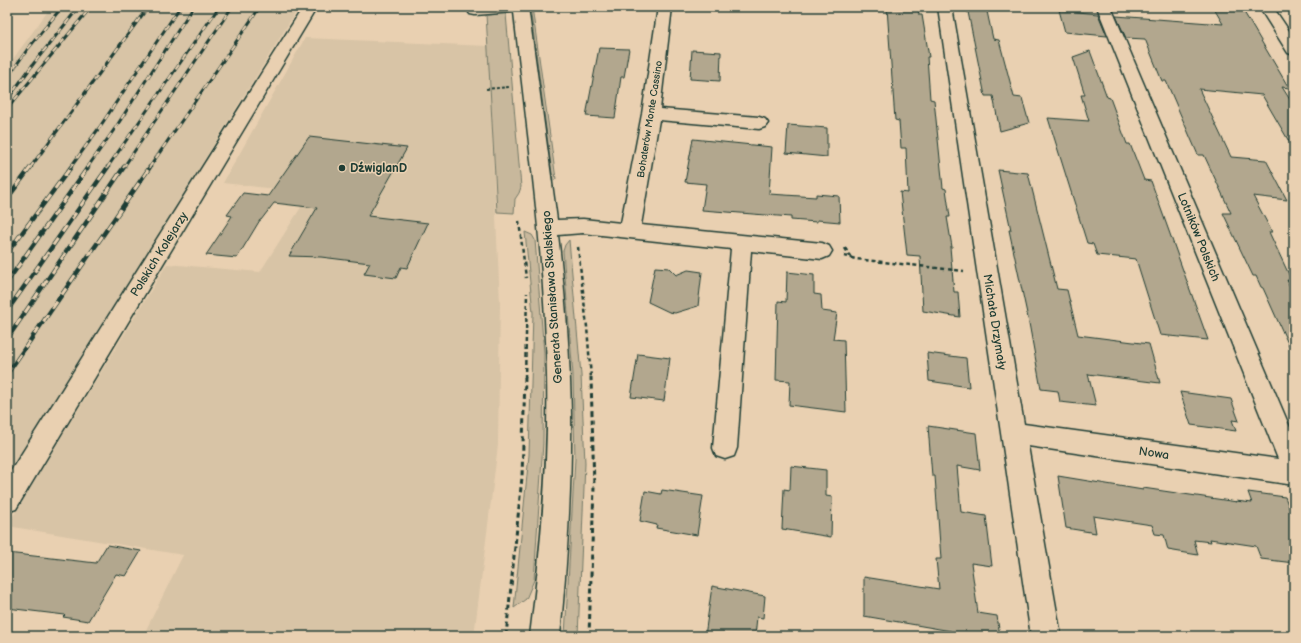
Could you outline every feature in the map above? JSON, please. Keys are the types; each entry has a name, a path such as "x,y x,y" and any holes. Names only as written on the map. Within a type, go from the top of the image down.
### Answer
{"street":[{"name":"Polskich Kolejarzy","path":"7,500 310,7"},
{"path":"475,11 517,7"},
{"name":"Generała Stanisława Skalskiego","path":"521,7 548,228 557,338 559,438 554,538 545,636"},
{"name":"Bohaterów Monte Cassino","path":"630,230 652,114 665,7"},
{"name":"Michała Drzymały","path":"945,7 1046,636"},
{"name":"Lotników Polskich","path":"1104,7 1294,467"},
{"path":"1266,7 1294,50"},
{"path":"652,114 759,124"},
{"path":"548,228 583,226 822,251"},
{"path":"725,448 742,242"},
{"name":"Nowa","path":"1013,433 1294,472"}],"path":[{"path":"486,89 512,87"},
{"path":"519,221 526,281"},
{"path":"822,251 856,259 988,273"},
{"path":"506,636 522,477 527,288"}],"shaded area":[{"path":"51,7 299,7 7,478 7,67"},
{"path":"530,7 532,7 556,179 553,181"},
{"path":"500,12 506,14 521,187 515,199 514,213 497,212 486,14"},
{"path":"305,38 488,46 500,303 498,445 474,636 143,636 183,555 7,526 167,264 260,272 310,193 223,183"},
{"path":"525,232 532,235 535,240 544,353 543,443 534,580 526,599 514,608 529,455 533,313"},
{"path":"569,240 581,375 585,463 578,636 565,636 575,459 573,375 563,251"}],"building":[{"path":"967,7 986,7 993,39 999,40 1014,97 1022,98 1029,123 1000,131 993,96 985,96"},
{"path":"1213,7 1241,7 1289,88 1282,87 1294,106 1294,150 1262,95 1199,89 1231,157 1266,160 1287,200 1253,196 1272,232 1269,232 1292,281 1287,280 1294,296 1294,357 1263,288 1261,287 1256,276 1253,276 1223,213 1231,213 1204,155 1198,155 1166,81 1162,81 1145,39 1126,38 1116,16 1223,24"},
{"path":"887,8 918,10 919,15 922,15 929,57 927,57 930,99 934,100 943,188 946,189 950,217 947,217 952,247 950,247 954,292 958,292 960,317 923,311 920,256 907,255 900,192 908,193 906,148 901,148 899,121 895,120"},
{"path":"1059,10 1098,14 1107,36 1065,32"},
{"path":"599,48 629,49 624,77 621,77 615,118 586,116"},
{"path":"692,50 721,52 720,81 690,79"},
{"path":"1090,51 1107,97 1110,98 1127,144 1130,144 1144,180 1151,181 1208,340 1160,335 1136,259 1097,255 1093,244 1087,243 1048,118 1089,121 1081,95 1085,95 1073,57"},
{"path":"788,125 827,128 827,157 786,153"},
{"path":"309,137 407,148 368,216 428,223 407,268 401,267 396,278 364,274 370,263 321,257 289,256 317,208 274,203 260,220 237,258 206,255 232,216 227,215 243,193 268,196"},
{"path":"693,139 772,147 769,194 816,197 816,194 839,196 840,222 791,220 791,217 702,210 706,184 685,182"},
{"path":"998,170 1028,173 1057,289 1067,290 1078,335 1149,344 1160,383 1088,374 1096,406 1060,402 1058,391 1041,389"},
{"path":"655,267 669,268 676,275 688,270 702,272 698,306 675,313 669,312 648,302"},
{"path":"787,272 814,275 814,294 821,295 822,311 837,313 833,339 844,340 846,412 789,405 790,381 776,380 778,301 786,302"},
{"path":"927,353 966,358 969,387 929,381"},
{"path":"638,354 670,358 664,401 631,397"},
{"path":"1180,392 1231,399 1239,421 1232,420 1236,431 1191,425"},
{"path":"928,426 976,433 980,470 957,466 961,512 986,516 992,566 971,563 978,613 997,616 1000,636 952,636 951,631 864,616 864,577 939,589 936,559 941,559 935,476 932,476"},
{"path":"791,466 826,470 826,496 832,497 831,537 782,529 784,489 790,490"},
{"path":"1058,476 1143,490 1143,488 1237,502 1236,501 1252,503 1248,492 1285,497 1294,520 1294,563 1261,559 1256,546 1210,539 1211,542 1194,540 1198,555 1168,550 1164,535 1155,534 1152,525 1093,516 1096,533 1066,528"},
{"path":"662,490 703,496 697,535 656,528 657,525 640,521 645,491 661,494"},
{"path":"107,545 141,551 126,576 116,574 88,621 63,617 65,615 7,608 7,553 96,563"},
{"path":"712,586 765,596 763,618 757,617 755,636 705,636"}],"railway":[{"path":"7,78 27,50 62,7"},
{"path":"7,100 34,63 79,7"},
{"path":"7,109 91,7"},
{"path":"30,168 148,7"},
{"path":"70,168 99,128 180,7"},
{"path":"87,168 116,127 193,7"},
{"path":"107,168 219,7"},
{"path":"123,168 232,7"},
{"path":"149,168 260,7"},
{"path":"7,199 31,167"},
{"path":"7,253 71,167"},
{"path":"7,282 88,167"},
{"path":"7,311 108,167"},
{"path":"7,339 124,167"},
{"path":"7,374 150,167"}],"place":[{"name":"DźwiglanD","path":"342,168"}]}
